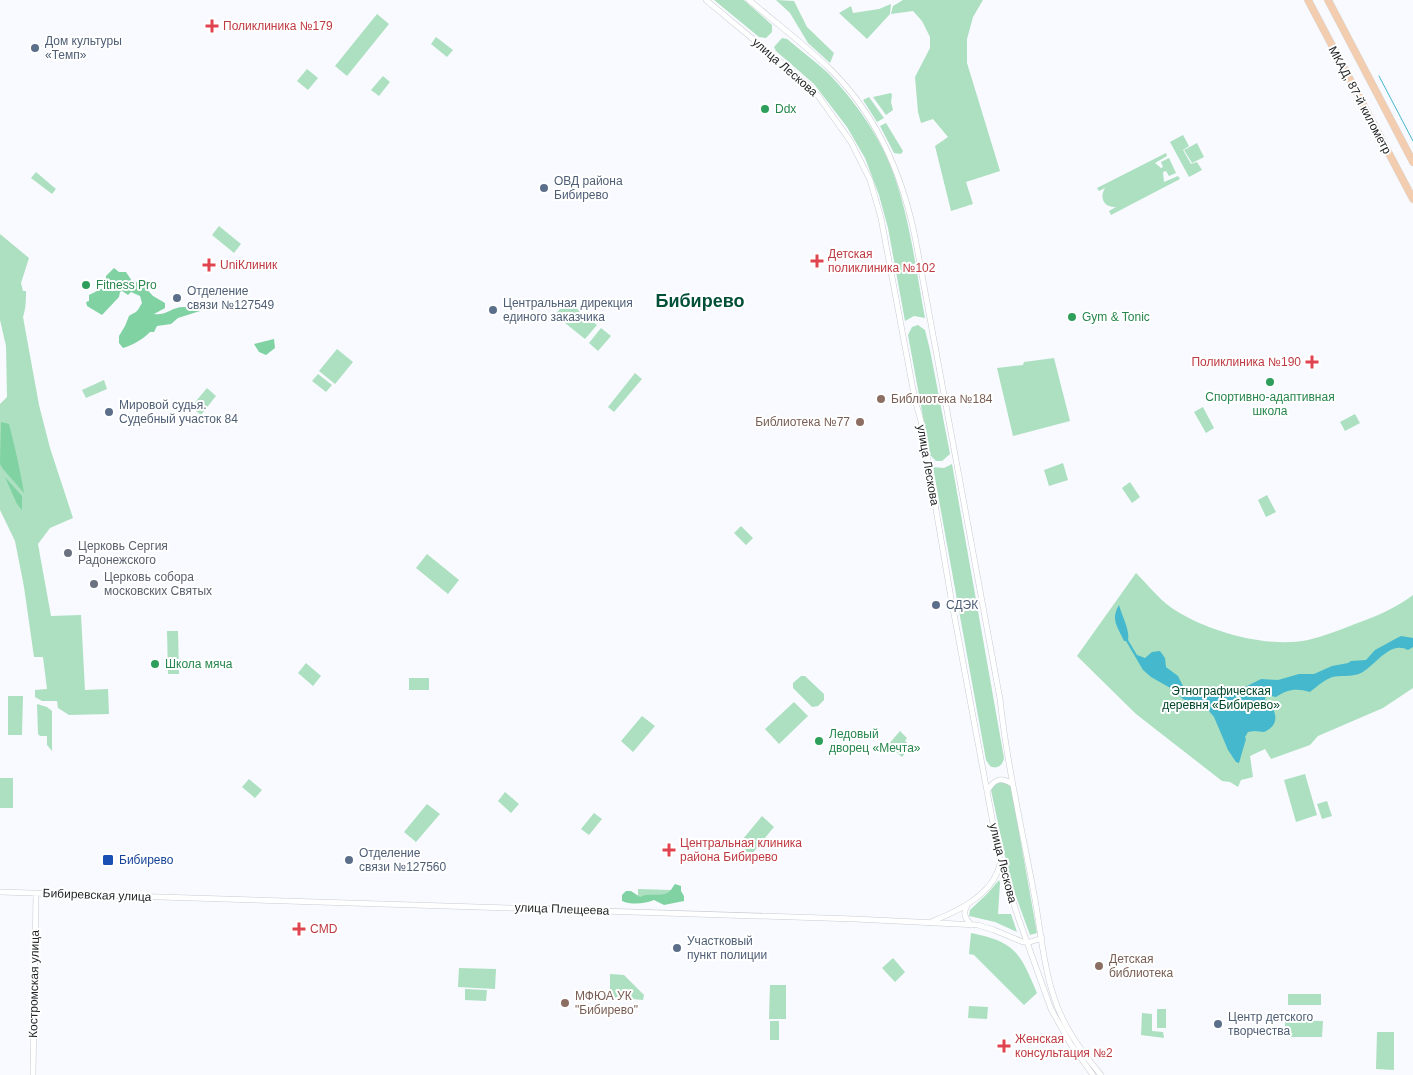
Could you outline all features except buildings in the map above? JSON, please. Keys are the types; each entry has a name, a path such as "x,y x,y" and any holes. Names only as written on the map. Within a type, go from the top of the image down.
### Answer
{"highway":[{"name":"МКАД, 87-й километр","path":"1308,0 1413,199"},
{"name":"МКАД, 87-й километр","path":"1328,0 1413,162"}],"main road":[{"name":"улица Лескова","path":"706,0 815,92 851,142 870,180 881,218 915,400 921,421 951,598 1000,861 1051,1009 1070,1044 1093,1075"},
{"name":"улица Лескова","path":"749,0 830,69 847,88 875,126 885,143 900,178 915,237 1000,699 1012,785 1021,822 1050,982 1054,998 1066,1026 1101,1075"},
{"path":"987,792 992,783 998,779 1003,779 1012,785"},
{"name":"улица Плещеева","path":"930,922 967,905 998,874 1000,861"},
{"name":"Бибиревская улица","path":"0,892 195,898"},
{"name":"Костромская улица","path":"33,1075 36,893"},
{"name":"улица Плещеева","path":"195,898 610,910 930,922 988,928 1010,938 1027,942"},
{"path":"967,905 964,911 971,925"},
{"path":"1027,942 1042,938"}],"green space":[{"path":"714,0 744,0 772,25 772,32 766,38 759,37"},
{"path":"776,0 794,1 807,27 834,53 830,63 808,43 790,13"},
{"path":"903,0 983,0 973,17 967,39 967,63 1000,171 966,182 973,204 951,211 935,146 948,137 933,119 921,123 918,112 915,77 930,48 930,37 922,21 913,11 891,14 893,6"},
{"path":"891,4 890,14 867,39 839,13 851,6 853,13 879,9"},
{"path":"377,14 389,24 347,76 335,66"},
{"path":"436,37 453,50 447,57 431,44"},
{"path":"782,38 787,39 828,73 857,107 881,145 893,172 904,208 925,318 914,316 905,321 888,228 879,195 865,158 847,127 814,84 776,51 774,47"},
{"path":"307,69 318,78 308,90 297,81"},
{"path":"383,76 390,82 379,96 371,90"},
{"path":"891,93 893,110 886,115 873,97"},
{"path":"869,97 884,118 877,122 863,100"},
{"path":"886,123 903,151 901,154 894,153 880,126"},
{"path":"1183,135 1189,146 1183,150 1191,164 1197,162 1202,170 1189,177 1170,142"},
{"path":"1197,143 1204,157 1192,163 1184,150"},
{"path":"1166,153 1167,156 1155,163 1161,168 1163,167 1161,162 1169,158 1176,173 1169,176 1166,171 1163,172 1164,182 1178,176 1180,179 1111,215 1109,211 1116,207 1108,206 1104,202 1102,195 1105,188 1099,191 1097,188"},
{"path":"36,172 56,189 52,194 31,178"},
{"path":"219,226 241,244 234,253 212,235"},
{"path":"0,234 29,258 21,283 23,291 26,291 23,317 39,405 50,448 73,518 50,528 38,544 51,616 81,615 85,690 108,689 109,714 69,715 58,708 57,701 42,701 35,697 35,690 47,689 43,657 34,657 15,541 0,510 0,404 7,397 6,346 0,320"},
{"path":"114,268 119,272 126,272 132,281 141,283 153,296 165,303 165,308 154,314 162,314 176,308 185,307 190,303 198,308 204,306 200,311 178,318 171,324 157,326 154,332 150,332 138,342 123,348 119,343 119,336 129,316 136,312 142,303 140,296 131,292 128,295 122,291 120,292 119,297 102,315 87,306 86,302 89,301 89,295 105,287 106,276"},
{"path":"567,300 597,325 585,339 555,315"},
{"path":"918,325 925,330 930,350 950,454 942,461 936,461 930,455 908,335 912,327"},
{"path":"601,328 611,336 598,351 589,343"},
{"path":"274,339 275,348 266,355 259,352 254,344"},
{"path":"337,349 353,362 335,384 319,371"},
{"path":"1054,358 1070,421 1013,436 997,368 1023,365 1024,362"},
{"path":"635,373 642,379 614,412 608,407"},
{"path":"318,374 332,385 326,392 312,381"},
{"path":"104,380 107,389 86,398 82,390"},
{"path":"207,388 216,396 201,415 191,407"},
{"path":"1203,407 1214,428 1206,433 1194,412"},
{"path":"1355,414 1360,423 1345,431 1340,422"},
{"path":"1,422 9,424 24,493 0,464"},
{"path":"1063,463 1068,480 1049,486 1044,470"},
{"path":"952,464 1004,758 1001,765 997,767 990,766 986,760 933,467 944,468"},
{"path":"5,477 22,496 22,510 17,504"},
{"path":"1130,482 1140,497 1132,503 1122,488"},
{"path":"1267,495 1276,512 1266,517 1258,500"},
{"path":"741,526 753,538 746,545 734,533"},
{"path":"427,554 459,580 448,594 416,568"},
{"name":"Этнографическая деревня «Бибирево»","path":"1136,573 1167,604 1192,620 1241,637 1276,642 1308,640 1332,633 1385,612 1413,595 1413,688 1383,708 1318,736 1310,745 1271,759 1265,749 1250,756 1253,777 1241,780 1238,787 1230,782 1222,781 1136,714 1077,656"},
{"path":"167,631 178,631 179,674 168,674"},
{"path":"306,663 321,676 313,686 298,673"},
{"path":"801,676 805,676 824,694 824,700 818,706 812,707 793,688 793,683"},
{"path":"409,678 429,678 429,690 409,690"},
{"path":"8,696 23,696 22,735 8,735"},
{"path":"794,702 808,716 779,744 765,729"},
{"path":"37,704 47,707 52,711 52,751 47,745 47,736 40,736 38,734"},
{"path":"642,716 655,726 633,752 621,741"},
{"path":"900,731 907,738 905,741 911,746 902,757 888,745"},
{"path":"1305,774 1317,815 1296,822 1284,780"},
{"path":"0,778 13,778 13,808 0,808"},
{"path":"249,779 262,790 255,798 242,787"},
{"path":"999,782 1007,783 1011,787 1037,933 1030,935 1010,880 991,790 992,786"},
{"path":"505,792 519,804 511,813 498,801"},
{"path":"1327,801 1332,816 1322,819 1317,804"},
{"path":"427,804 440,814 416,842 404,832"},
{"path":"594,813 602,819 589,835 581,829"},
{"path":"762,816 774,827 751,855 738,845"},
{"path":"999,880 998,914 1011,914 1017,932 995,922 969,916 970,910"},
{"path":"675,884 681,886 684,901 664,905 654,900 638,904 622,901 622,895 626,891 631,891 640,897 664,894 670,891"},
{"path":"638,889 672,890 672,899 638,898"},
{"path":"971,933 1007,945 1021,959 1037,993 1024,1005 974,955 969,954"},
{"path":"893,958 905,972 895,982 882,968"},
{"path":"459,968 496,969 495,989 458,987"},
{"path":"610,974 624,975 644,995 643,1000 610,997"},
{"path":"770,985 786,985 786,1019 769,1019"},
{"path":"465,989 487,990 486,1001 465,1000"},
{"path":"1288,994 1321,994 1321,1005 1288,1005"},
{"path":"969,1006 988,1007 987,1019 968,1018"},
{"path":"1157,1009 1166,1009 1166,1028 1157,1028"},
{"path":"1142,1013 1152,1014 1152,1031 1163,1032 1164,1038 1141,1035"},
{"path":"1285,1020 1323,1021 1322,1037 1285,1037"},
{"path":"770,1021 779,1021 779,1040 770,1040"},
{"path":"1377,1032 1394,1032 1394,1070 1376,1069"}],"water":[{"path":"1119,605 1127,627 1128,640 1137,655 1145,658 1152,652 1160,651 1165,658 1166,667 1178,676 1183,686 1205,688 1211,692 1215,692 1224,686 1232,691 1237,691 1261,679 1278,680 1299,674 1314,674 1332,666 1351,661 1366,660 1375,650 1401,636 1413,638 1413,647 1408,650 1395,648 1361,673 1330,678 1310,692 1296,690 1284,692 1276,697 1266,695 1265,700 1274,712 1275,721 1264,732 1248,732 1239,763 1236,762 1228,750 1214,717 1209,711 1183,699 1172,689 1143,670 1126,641 1124,641 1116,623 1115,615"}],"waterway":[{"path":"1379,76 1413,141"}],"place":[{"name":"Поликлиника №179","path":"212,26"},
{"name":"Дом культуры «Темп»","path":"35,48"},
{"name":"Ddx","path":"765,109"},
{"name":"ОВД района Бибирево","path":"544,188"},
{"name":"Детская поликлиника №102","path":"817,261"},
{"name":"UniКлиник","path":"209,265"},
{"name":"Fitness Pro","path":"86,285"},
{"name":"Отделение связи №127549","path":"177,298"},
{"name":"Центральная дирекция единого заказчика","path":"493,310"},
{"name":"Gym & Tonic","path":"1072,317"},
{"name":"Поликлиника №190","path":"1312,362"},
{"name":"Спортивно-адаптивная школа","path":"1270,382"},
{"name":"Библиотека №184","path":"881,399"},
{"name":"Мировой судья. Судебный участок 84","path":"109,412"},
{"name":"Библиотека №77","path":"860,422"},
{"name":"Церковь Сергия Радонежского","path":"68,553"},
{"name":"Церковь собора московских Святых","path":"94,584"},
{"name":"СДЭК","path":"936,605"},
{"name":"Школа мяча","path":"155,664"},
{"name":"Ледовый дворец «Мечта»","path":"819,741"},
{"name":"Центральная клиника района Бибирево","path":"669,850"},
{"name":"Бибирево","path":"108,860"},
{"name":"Отделение связи №127560","path":"349,860"},
{"name":"CMD","path":"299,929"},
{"name":"Участковый пункт полиции","path":"677,948"},
{"name":"Детская библиотека","path":"1099,966"},
{"name":"МФЮА УК \"Бибирево\"","path":"565,1003"},
{"name":"Центр детского творчества","path":"1218,1024"},
{"name":"Женская консультация №2","path":"1004,1046"}],"district":[{"name":"Бибирево","path":"700,301"}]}
